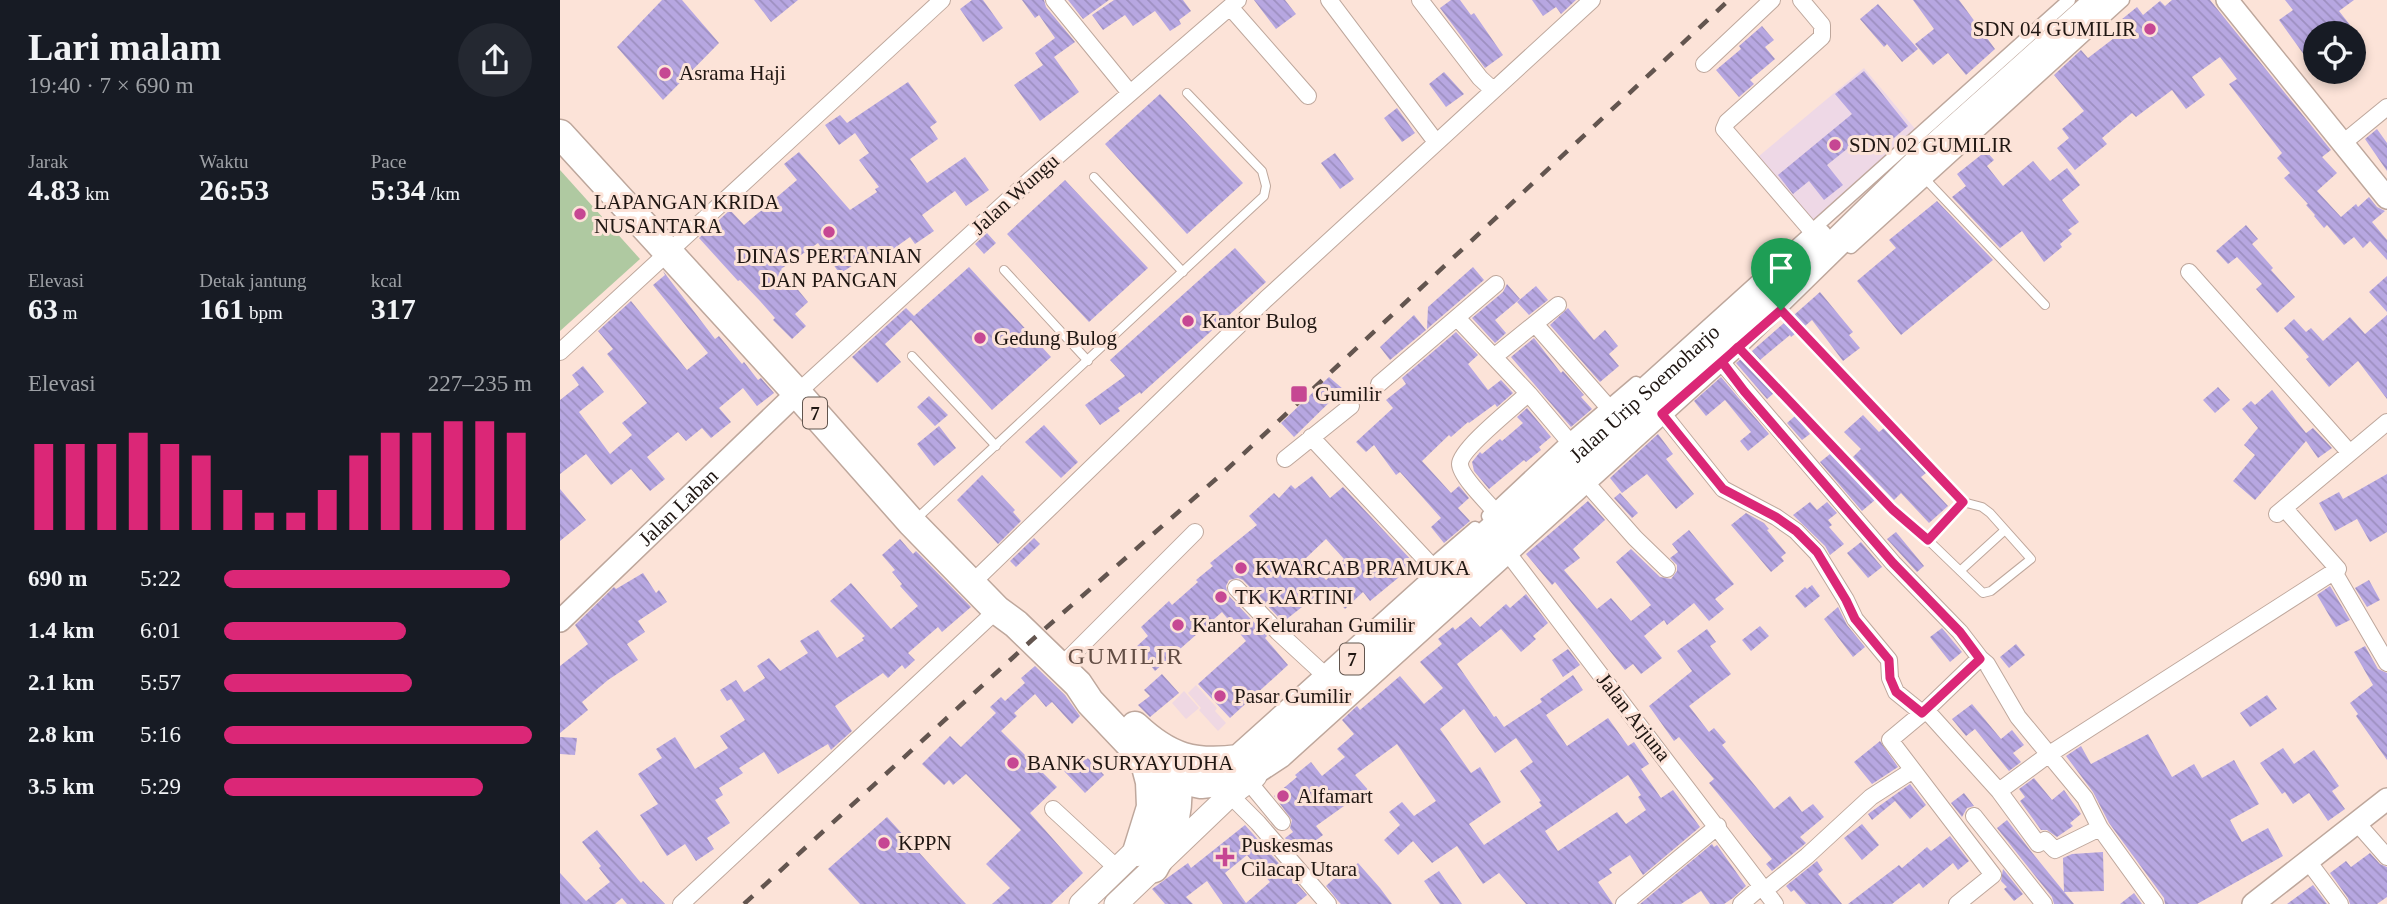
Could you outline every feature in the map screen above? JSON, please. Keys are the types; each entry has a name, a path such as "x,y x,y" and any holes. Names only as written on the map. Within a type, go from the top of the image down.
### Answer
{"highway":[{"name":"Jalan Urip Soemoharjo","path":"1579,464 1612,412 2082,0"},
{"name":"Jalan Urip Soemoharjo","path":"1279,754 1500,532 1579,464 1661,412 1923,171 2100,0"},
{"name":"7","path":"560,134 912,523 997,610 1069,675 1090,702 1149,751 1164,773 1185,790 1247,775 1279,754"},
{"name":"Jalan Urip Soemoharjo","path":"1239,778 1329,679 1437,571 1500,532"},
{"name":"7","path":"1149,751 1215,762 1239,778"},
{"path":"1136,863 1151,807 1149,751"},
{"path":"1136,863 1167,844 1185,790"}],"main road":[{"path":"1081,904 1136,863 1239,778 1279,754"},
{"path":"1185,790 1239,778"},
{"path":"1122,902 1136,863"}],"street":[{"path":"560,352 942,0"},
{"path":"1054,0 1130,93"},
{"path":"1329,0 1436,142"},
{"path":"1420,0 1480,78 1493,90"},
{"path":"972,583 1266,299 1592,0"},
{"path":"1704,64 1772,0"},
{"path":"1801,0 1822,25 1822,37 1727,122 1724,129 1814,234 2069,0"},
{"path":"1923,171 2123,0"},
{"path":"2227,0 2387,198"},
{"path":"1234,3 1308,96"},
{"name":"Jalan Wungu","path":"797,393 1031,179 1234,3"},
{"path":"2343,144 2387,107"},
{"path":"2189,272 2350,453"},
{"path":"1379,384 1496,284"},
{"path":"1495,356 1558,305"},
{"path":"1458,318 1529,394 1635,538 1667,569"},
{"path":"1535,324 1612,412"},
{"path":"1728,352 1744,391 1893,563 1987,664 2018,717 2085,798 2100,828 2155,904"},
{"name":"Jalan Laban","path":"560,621 797,393"},
{"name":"Jalan Arjuna","path":"1529,394 1467,450 1460,462 1461,468 1500,532 1775,904"},
{"path":"1285,459 1351,406"},
{"path":"1661,412 1723,489 1776,517 1796,531 1817,552 1855,619 1889,660 1890,678 1896,692 1924,712 1999,791 2038,844 2046,840 2055,850 2100,828"},
{"path":"1999,791 2048,755 2338,569 2280,511 2387,422"},
{"path":"1311,437 1437,571"},
{"path":"1500,532 1579,464"},
{"path":"1069,675 1195,532"},
{"path":"2334,572 2387,663"},
{"path":"1236,588 1329,679"},
{"path":"681,904 997,610"},
{"path":"1957,904 1993,875 1890,740 1980,659"},
{"path":"1741,904 1807,856 1871,797 1913,770"},
{"path":"1239,778 1282,822"},
{"path":"1239,778 1328,904"},
{"path":"2253,904 2387,799"},
{"path":"1053,809 1136,863"},
{"path":"1974,816 2044,904"},
{"path":"2357,822 2387,857"},
{"path":"1624,904 1718,826"},
{"path":"2308,861 2340,904"}],"lane":[{"path":"912,523 1264,196 1266,186 1262,171 1187,93"},
{"path":"1923,171 2045,305"},
{"path":"1094,177 1183,272"},
{"path":"1004,270 1088,361"},
{"path":"1728,352 1980,591 1986,593 2030,561 2027,552 1982,507 1963,502 1778,307"},
{"path":"912,356 996,446"},
{"path":"1928,540 1963,502"},
{"path":"1960,571 2005,530"}],"shaded area":[{"name":"SDN 02 GUMILIR","path":"1864,68 1916,130 1812,227 1753,161"},
{"name":"Pasar Gumilir","path":"1196,685 1217,708 1215,711 1226,723 1218,731 1188,693"},
{"name":"Pasar Gumilir","path":"1184,691 1199,708 1186,719 1172,703"}],"green space":[{"name":"LAPANGAN KRIDA NUSANTARA","path":"560,170 640,259 560,331"}],"building":[{"name":"Asrama Haji","path":"662,0 682,0 719,43 663,100 617,47"},
{"path":"754,0 798,0 771,22"},
{"path":"972,0 983,0 1003,28 983,42 960,9"},
{"path":"1022,0 1044,0 1046,7 1075,42 1054,57 1079,92 1040,121 1014,85 1043,65 1035,53 1055,38 1039,15 1035,18"},
{"path":"1068,0 1109,0 1083,19"},
{"path":"1114,0 1183,0 1191,11 1179,20 1181,24 1170,31 1155,11 1133,26 1125,15 1103,30 1092,15"},
{"path":"1254,0 1285,0 1296,14 1276,29"},
{"path":"1451,0 1460,0 1471,15 1474,13 1503,55 1485,68 1440,8"},
{"path":"1532,0 1576,0 1561,14 1556,7 1543,16"},
{"path":"1913,0 1959,0 1995,49 1966,75 1948,53 1933,65 1915,44 1934,29"},
{"path":"2172,0 2210,0 2331,150 2322,157 2337,173 2317,191 2341,217 2369,197 2377,207 2385,211 2372,222 2387,240 2387,260 2370,241 2363,248 2354,237 2344,245 2327,225 2324,228 2314,216 2306,205 2308,204 2284,178 2290,173 2277,158 2282,153 2229,84 2237,79 2220,57 2192,77 2205,95 2186,109 2172,90 2136,117 2132,113 2102,138 2107,144 2075,170 2057,148 2069,138 2062,129 2084,111 2054,75 2081,50 2088,58 2122,32 2116,24 2137,7 2143,15 2160,1 2165,6"},
{"path":"2285,0 2354,0 2339,11 2347,21 2303,21 2303,53 2279,20 2293,10"},
{"path":"1878,4 1918,49 1902,62 1887,44 1884,47 1860,19"},
{"path":"1762,26 1774,40 1765,47 1775,59 1750,80 1754,84 1739,97 1716,70 1741,49 1739,46"},
{"path":"1864,71 1908,126 1881,149 1867,133 1827,165 1843,185 1824,200 1809,181 1793,194 1778,175 1852,114 1835,94"},
{"path":"1444,72 1464,94 1446,107 1429,84"},
{"path":"908,82 937,122 930,127 938,139 910,159 927,183 965,157 989,190 966,206 955,191 922,215 934,231 915,244 910,237 879,259 873,251 840,274 818,243 781,269 808,302 795,314 806,326 792,339 773,320 775,318 760,301 699,238 730,210 744,225 797,180 784,164 799,152 850,210 877,192 875,189 879,187 859,160 869,153 855,133 839,145 825,125 840,115 847,123"},
{"path":"1160,94 1243,183 1187,234 1105,144"},
{"path":"1397,108 1415,133 1402,142 1384,118"},
{"path":"2377,129 2387,143 2387,171 2365,139"},
{"path":"1986,151 1994,160 1987,166 2003,186 2033,161 2050,181 2067,168 2080,185 2062,200 2079,222 2068,230 2072,234 2060,244 2062,247 2044,262 2022,231 2000,248 1952,197 1966,186 1957,174"},
{"path":"1335,153 1354,179 1340,189 1321,163"},
{"name":"Gedung Bulog","path":"1065,180 1148,268 1089,322 1007,234"},
{"path":"1937,201 1993,260 1901,335 1857,281 1896,248 1889,240"},
{"path":"2246,225 2258,239 2252,244 2295,297 2277,313 2256,289 2262,284 2237,257 2228,264 2216,251"},
{"path":"987,233 996,243 984,254 975,244"},
{"name":"Kantor Bulog","path":"1235,248 1266,282 1141,394 1140,392 1118,408 1120,411 1100,425 1085,405 1125,376 1110,360"},
{"name":"Gedung Bulog","path":"969,267 1051,357 992,410 911,320 885,344 901,362 877,383 852,357 906,308 914,316"},
{"path":"1473,267 1484,280 1427,329 1428,307"},
{"path":"663,271 715,339 719,336 742,364 744,362 758,380 761,378 774,393 757,406 743,388 719,408 731,422 711,438 702,428 686,441 678,432 647,457 665,479 650,491 631,469 611,485 586,454 560,474 560,400 579,385 572,375 583,366 604,392 579,412 610,454 632,435 622,423 647,403 607,354 613,349 598,331 631,301 687,370 708,353 653,285 665,275"},
{"path":"2387,276 2387,312 2369,292"},
{"path":"1507,284 1520,299 1495,320 1506,333 1495,343 1472,318 1503,292"},
{"path":"1536,286 1548,300 1529,315 1517,302"},
{"path":"1820,292 1853,332 1849,335 1860,348 1843,361 1812,320 1805,326 1794,315"},
{"path":"1568,308 1594,340 1605,330 1618,346 1609,354 1619,366 1600,382 1550,325"},
{"path":"1414,315 1426,330 1390,360 1380,347"},
{"path":"2387,315 2387,399 2358,361 2329,387 2306,359 2309,357 2284,328 2294,319 2306,332 2311,328 2323,341 2350,317 2365,334"},
{"path":"1784,323 1795,334 1791,337 1790,335 1760,360 1752,351"},
{"path":"1456,332 1478,355 1468,364 1488,390 1501,380 1513,393 1497,407 1495,404 1451,437 1449,435 1422,461 1451,493 1459,486 1469,498 1458,508 1470,521 1444,543 1431,527 1441,518 1400,472 1396,475 1374,445 1366,452 1356,442 1393,408 1386,400 1406,384 1402,378"},
{"path":"1534,338 1561,373 1563,371 1584,395 1581,397 1592,409 1571,427 1511,357"},
{"path":"1741,359 1774,393 1767,399 1736,363"},
{"path":"1329,377 1343,389 1294,437 1281,423"},
{"path":"1721,377 1769,434 1748,451 1740,441 1751,432 1725,400 1706,416 1694,401"},
{"path":"2218,387 2230,400 2215,413 2203,400"},
{"path":"2272,390 2306,433 2313,428 2332,448 2318,458 2306,441 2255,500 2233,481 2255,455 2244,445 2258,428 2242,409 2251,401 2255,405"},
{"path":"929,396 948,415 935,426 917,407"},
{"path":"1527,408 1551,437 1539,447 1541,450 1526,462 1524,460 1489,489 1474,471 1472,462 1480,452 1482,454 1500,439 1502,441 1523,423 1517,417"},
{"path":"1863,415 1879,432 1884,428 1926,473 1921,477 1948,506 1929,523 1901,493 1894,500 1853,457 1861,449 1844,432"},
{"path":"1795,416 1810,434 1802,440 1787,423"},
{"path":"1044,425 1078,462 1061,478 1025,442"},
{"path":"939,426 956,448 934,466 917,444"},
{"path":"1658,434 1673,454 1666,459 1694,494 1676,509 1647,474 1622,493 1610,478"},
{"path":"1830,454 1875,500 1862,511 1820,462"},
{"path":"2387,474 2387,532 2370,542 2357,519 2335,531 2319,503 2339,492 2343,499"},
{"path":"982,475 1015,510 1013,512 1021,521 998,544 957,500"},
{"path":"1312,476 1330,498 1343,487 1415,564 1370,601 1363,592 1345,609 1326,588 1283,622 1243,580 1229,580 1226,586 1228,595 1267,636 1265,638 1288,665 1230,718 1198,684 1246,641 1222,612 1155,671 1136,647 1148,636 1141,627 1169,601 1172,605 1213,566 1210,563 1257,525 1249,516 1274,493 1279,498 1291,485 1295,489","holes":["1326,539 1344,559 1342,561 1345,563 1326,580 1306,558"]},
{"path":"560,489 586,520 560,541"},
{"path":"1620,493 1638,513 1632,518 1614,498"},
{"path":"1588,501 1605,520 1573,549 1580,558 1564,570 1597,609 1611,598 1631,621 1651,605 1616,562 1631,549 1660,577 1671,579 1677,571 1677,565 1670,558 1678,552 1672,544 1689,530 1734,584 1715,599 1724,609 1709,621 1694,603 1667,625 1664,620 1644,636 1662,658 1641,674 1633,664 1625,670 1555,582 1552,585 1526,554"},
{"path":"1810,502 1817,510 1827,502 1837,513 1828,520 1832,525 1829,527 1844,544 1830,555 1825,546 1793,515"},
{"path":"1746,513 1764,523 1786,553 1781,557 1784,561 1771,572 1731,525"},
{"path":"1896,532 1924,566 1917,572 1887,539"},
{"path":"1034,538 1040,544 1016,567 1010,561"},
{"path":"900,539 913,554 916,551 971,607 942,632 938,627 908,653 915,660 905,669 902,665 888,678 883,673 835,706 852,731 831,750 828,744 778,774 764,752 739,768 743,773 719,788 723,795 715,800 730,823 707,838 714,849 696,861 685,844 667,856 640,815 658,804 638,774 662,758 656,749 675,737 695,769 728,748 720,736 745,720 731,699 727,701 720,690 736,680 744,692 765,678 757,666 769,658 780,671 808,653 800,641 818,630 837,658 864,640 862,638 865,636 830,601 851,583 891,629 918,606 900,586 902,584 892,572 895,570 882,555"},
{"path":"1861,542 1882,567 1868,578 1847,553"},
{"path":"643,573 656,593 659,590 667,602 638,621 645,632 627,644 638,660 582,702 588,710 560,733 560,666 588,644 575,625 614,587 616,589"},
{"path":"2369,580 2380,600 2367,607 2355,588"},
{"path":"1812,585 1820,596 1805,608 1795,596 1805,587 1807,589"},
{"path":"2330,586 2350,620 2336,627 2317,595"},
{"path":"1526,594 1548,623 1533,636 1536,639 1521,652 1501,629 1457,664 1494,717 1496,716 1504,727 1542,702 1540,699 1573,675 1583,690 1546,715 1567,746 1608,718 1628,746 1634,742 1649,764 1641,769 1661,798 1673,790 1700,827 1643,875 1630,855 1609,869 1612,873 1598,882 1613,904 1526,904 1499,873 1483,884 1457,846 1432,863 1413,841 1398,855 1384,840 1400,825 1389,812 1402,802 1414,816 1436,801 1397,744 1355,775 1370,792 1354,805 1351,801 1316,826 1323,835 1298,854 1285,838 1293,832 1290,828 1292,820 1274,796 1311,762 1322,776 1345,757 1337,749 1354,734 1342,720 1357,706 1360,710 1400,676 1424,704 1443,688 1420,662 1442,644 1438,639 1471,617 1480,627 1506,604 1510,608","holes":["1464,709 1495,753 1516,738 1533,762 1520,771 1542,806 1484,845 1469,824 1501,802 1480,767 1471,773 1440,729","1628,775 1641,795 1638,797 1646,810 1626,824 1617,812 1558,851 1545,831"]},
{"path":"1838,607 1847,625 1865,647 1853,657 1824,619"},
{"path":"1760,626 1769,636 1751,651 1742,640"},
{"path":"1942,628 1962,652 1950,662 1930,637"},
{"path":"1707,629 1716,642 1710,646 1731,674 1689,706 1709,732 1714,728 1726,742 1722,745 1774,809 1790,796 1802,812 1813,804 1824,817 1800,837 1806,843 1772,871 1766,864 1772,859 1709,783 1714,779 1679,737 1674,741 1649,706 1692,671 1677,651"},
{"path":"2016,644 2025,655 2009,668 2000,657"},
{"path":"2365,646 2378,669 2387,673 2387,760 2350,703 2373,685 2354,652"},
{"path":"1568,649 1580,665 1563,677 1552,660"},
{"path":"1035,666 1065,695 1080,716 1072,724 1052,702 1046,707 1035,694 1014,713 1017,716 1001,731 1057,787 1030,813 1083,873 1051,904 992,904 1010,888 986,864 1021,830 966,774 953,785 949,780 944,785 922,764 950,736 961,747 996,713 990,707 1001,697 1005,701 1025,683 1021,678"},
{"path":"1162,674 1179,693 1150,717 1138,705 1150,696 1144,690"},
{"path":"2267,695 2277,709 2250,727 2240,713"},
{"path":"1972,704 2001,739 2012,730 2024,745 2013,753 2021,762 2009,771 1975,729 1966,736 1952,719"},
{"path":"2148,734 2172,777 2194,764 2202,778 2234,760 2259,804 2230,820 2242,842 2268,828 2283,856 2197,904 2165,904 2164,898 2109,823 2093,792 2066,756 2081,746 2091,764"},
{"path":"560,737 577,738 575,755 560,754"},
{"path":"1880,741 1898,767 1872,784 1854,762"},
{"path":"2283,748 2294,764 2314,750 2339,786 2332,791 2345,809 2328,821 2309,793 2293,804 2285,792 2282,794 2260,763"},
{"path":"1083,753 1104,775 1085,793 1064,771"},
{"path":"2034,778 2052,800 2064,790 2081,814 2070,823 2073,826 2057,837 2047,830 2041,830 2020,801 2025,797 2019,789"},
{"path":"1910,784 1926,805 1910,819 1895,801 1872,820 1868,814"},
{"path":"1964,793 1974,806 1967,808 1962,817 1951,803"},
{"name":"KPPN","path":"887,817 966,904 860,904 828,869"},
{"path":"2007,820 2074,904 2054,904 2052,897 1997,828"},
{"path":"1862,824 1879,845 1862,860 1844,838"},
{"path":"1245,825 1307,895 1296,904 1223,904 1207,881 1186,897 1193,904 1165,904 1152,889 1188,863 1191,868","holes":["1247,855 1270,882 1246,903 1225,873"]},
{"path":"597,830 641,883 643,881 665,904 627,904 622,898 615,904 560,904 560,873 586,901 610,882 582,842"},
{"path":"1950,836 1969,861 1958,870 1953,863 1923,888 1919,883 1892,904 1848,904 1899,865 1902,868 1927,847 1931,851"},
{"path":"1712,844 1714,847 1717,845 1746,886 1733,898 1724,904 1710,904 1701,891 1681,904 1640,904"},
{"path":"2103,852 2104,891 2064,892 2063,858 2072,854"},
{"path":"2370,853 2380,864 2387,867 2387,897 2377,904 2350,904 2330,873 2346,861 2351,867"},
{"path":"1817,861 1823,870 1818,874 1842,904 1806,904 1794,890 1791,892 1786,886"},
{"path":"1358,863 1392,904 1341,904 1338,901 1326,886 1342,871 1345,873"},
{"path":"2003,869 2023,894 2014,901 2001,881"},
{"path":"1439,871 1462,904 1440,904 1424,881"},
{"path":"2313,885 2327,904 2287,904"},
{"path":"2134,893 2142,904 2120,904"}],"railway":[{"path":"744,904 1032,640 1224,472 1729,0"}],"place":[{"name":"SDN 04 GUMILIR","path":"2150,29"},
{"name":"Asrama Haji","path":"665,73"},
{"name":"SDN 02 GUMILIR","path":"1835,145"},
{"name":"LAPANGAN KRIDA NUSANTARA","path":"580,214"},
{"name":"DINAS PERTANIAN DAN PANGAN","path":"829,232"},
{"name":"Kantor Bulog","path":"1188,321"},
{"name":"Gedung Bulog","path":"980,338"},
{"name":"Gumilir","path":"1299,394"},
{"name":"KWARCAB PRAMUKA","path":"1241,568"},
{"name":"TK KARTINI","path":"1221,597"},
{"name":"Kantor Kelurahan Gumilir","path":"1178,625"},
{"name":"Pasar Gumilir","path":"1220,696"},
{"name":"BANK SURYAYUDHA","path":"1013,763"},
{"name":"Alfamart","path":"1283,796"},
{"name":"KPPN","path":"884,843"},
{"name":"Puskesmas Cilacap Utara","path":"1225,857"}],"district":[{"name":"GUMILIR","path":"1126,656"}],"route":[{"path":"1781,310 1662,414 1723,489 1776,517 1796,531 1817,552 1855,619 1889,660 1890,678 1896,692 1922,713 1980,659 1960,632 1893,563 1722,362 1738,347 1892,509 1928,540 1963,502 1781,310"}]}
